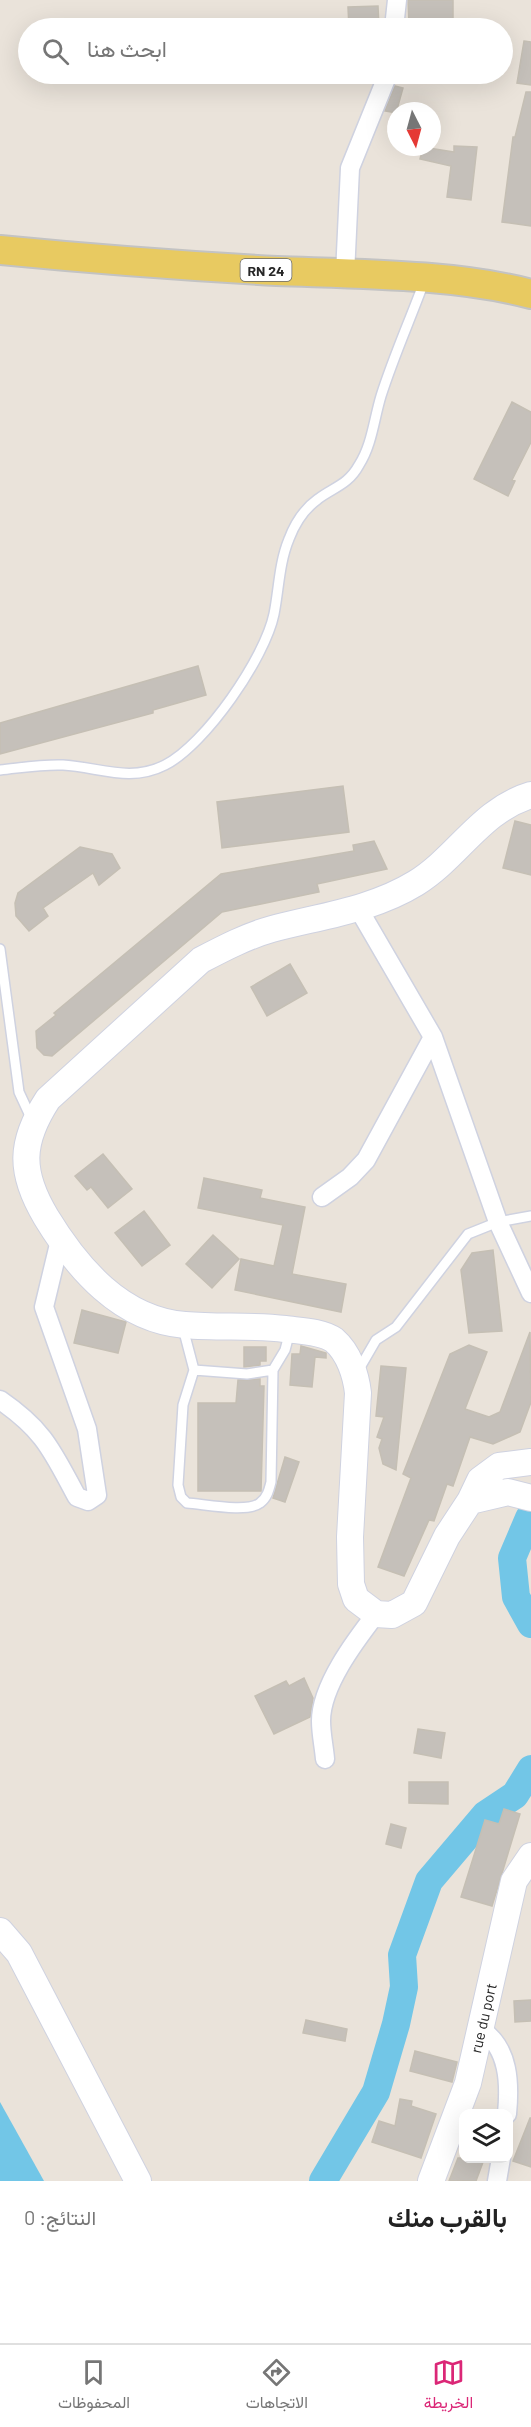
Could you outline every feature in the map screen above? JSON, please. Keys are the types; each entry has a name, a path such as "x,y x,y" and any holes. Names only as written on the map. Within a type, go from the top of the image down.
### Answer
{"main road":[{"name":"RN 24","path":"0,250 166,266 425,280 504,287 531,294"},
{"path":"531,795 494,812 451,855 418,882 390,898 270,929 230,944 201,960 48,1099 33,1123 26,1146 25,1171 38,1204 60,1240 92,1279 121,1304 147,1317 183,1325 314,1333 333,1340 344,1353 356,1376 358,1393 351,1584 356,1599 376,1614 392,1615 414,1603 447,1536 470,1501 480,1480 489,1472 517,1462 531,1462"},
{"path":"470,1501 508,1492 531,1498"},
{"name":"rue du port","path":"432,2181 461,2103 482,2030 514,1881 531,1856"},
{"path":"0,1931 19,1953 138,2181"}],"street":[{"path":"395,18 397,0"},
{"path":"345,274 350,168 383,84"},
{"path":"358,908 433,1037 498,1221 531,1293"},
{"path":"322,1197 350,1177 366,1160 433,1037"},
{"path":"0,1400 24,1416 46,1439 77,1497 88,1502 97,1495 87,1428 44,1307 60,1240"},
{"path":"325,1759 321,1721 323,1702 351,1648 376,1614"},
{"path":"482,2030 497,2044 506,2062 507,2109"},
{"path":"497,2181 500,2163"}],"lane":[{"path":"0,770 63,765 125,775 145,773 182,755 196,740 249,672 265,645 274,614 278,583 288,540 300,516 319,498 335,491 360,465 381,396 425,280"},
{"path":"0,950 19,1092 33,1123"},
{"path":"356,1376 376,1340 396,1327 468,1234 498,1221 531,1216"},
{"path":"183,1325 194,1370 182,1414 178,1485 181,1497 187,1503 246,1508 259,1504 267,1495 271,1482 273,1370 285,1350 291,1330"},
{"path":"194,1370 247,1374 273,1370"}],"water":[{"path":"0,2102 44,2181 0,2181"}],"building":[{"path":"408,0 453,0 453,18 409,18"},
{"path":"378,6 379,18 349,18 348,7"},
{"path":"524,41 531,42 531,85 517,83"},
{"path":"395,86 403,88 399,102 389,102"},
{"path":"526,92 531,92 531,226 502,222 513,137 515,137"},
{"path":"454,146 477,147 471,200 447,197 451,166 420,159 421,156 441,156 441,150 454,152"},
{"path":"512,402 531,412 531,442 512,480 515,481 508,496 474,479"},
{"path":"198,666 206,695 153,710 153,713 0,754 0,723"},
{"path":"343,786 349,832 222,848 217,802"},
{"path":"515,821 531,825 531,875 503,868"},
{"path":"374,841 387,869 317,884 319,892 222,912 52,1056 44,1055 37,1048 36,1031 56,1015 54,1013 221,874 354,851 353,845"},
{"path":"80,847 112,854 120,868 99,885 93,873 43,908 48,916 29,931 16,916 15,903 18,893"},
{"path":"290,964 307,993 267,1016 251,987"},
{"path":"103,1154 132,1189 108,1208 91,1187 87,1190 75,1176"},
{"path":"204,1178 262,1190 260,1198 305,1207 292,1274 346,1284 341,1312 235,1290 241,1259 274,1266 283,1225 198,1208"},
{"path":"144,1211 170,1245 142,1266 115,1233"},
{"path":"213,1235 239,1259 212,1288 186,1264"},
{"path":"493,1250 502,1331 469,1333 461,1270 472,1253"},
{"path":"82,1310 126,1322 118,1353 74,1343"},
{"path":"530,1332 531,1402 520,1432 493,1444 470,1437 453,1486 447,1484 434,1521 429,1520 404,1576 378,1567 411,1478 403,1474 450,1354 469,1345 487,1352 465,1409 489,1417 500,1412"},
{"path":"301,1346 326,1353 326,1358 315,1357 312,1387 290,1385 292,1354 300,1354"},
{"path":"244,1347 266,1347 266,1361 260,1361 260,1365 244,1367"},
{"path":"381,1366 406,1368 396,1470 383,1464 379,1448 382,1439 377,1437 384,1417 376,1416"},
{"path":"260,1379 260,1386 264,1386 261,1491 198,1491 198,1403 236,1403 238,1380"},
{"path":"285,1457 299,1462 285,1502 273,1498"},
{"path":"304,1678 313,1698 310,1717 274,1734 255,1696 286,1681 289,1686"},
{"path":"418,1729 445,1733 441,1758 414,1753"},
{"path":"409,1782 448,1782 448,1804 409,1803"},
{"path":"504,1809 520,1814 492,1906 461,1897 485,1820 499,1824"},
{"path":"391,1824 406,1828 401,1848 386,1844"},
{"path":"531,2000 531,2021 515,2022 514,2001"},
{"path":"306,2020 347,2029 345,2041 303,2033"},
{"path":"415,2051 457,2062 452,2082 410,2071"},
{"path":"400,2099 412,2101 411,2106 436,2114 421,2158 372,2142 379,2121 395,2126"},
{"path":"530,2118 531,2118 531,2167 513,2161"},
{"path":"458,2158 459,2163 483,2163 476,2181 449,2181"}],"waterway":[{"path":"529,1518 512,1558 516,1597 531,1624"},
{"path":"323,2181 376,2092 396,2024 404,1987 402,1955 429,1881 485,1815 515,1795 531,1769"}]}
